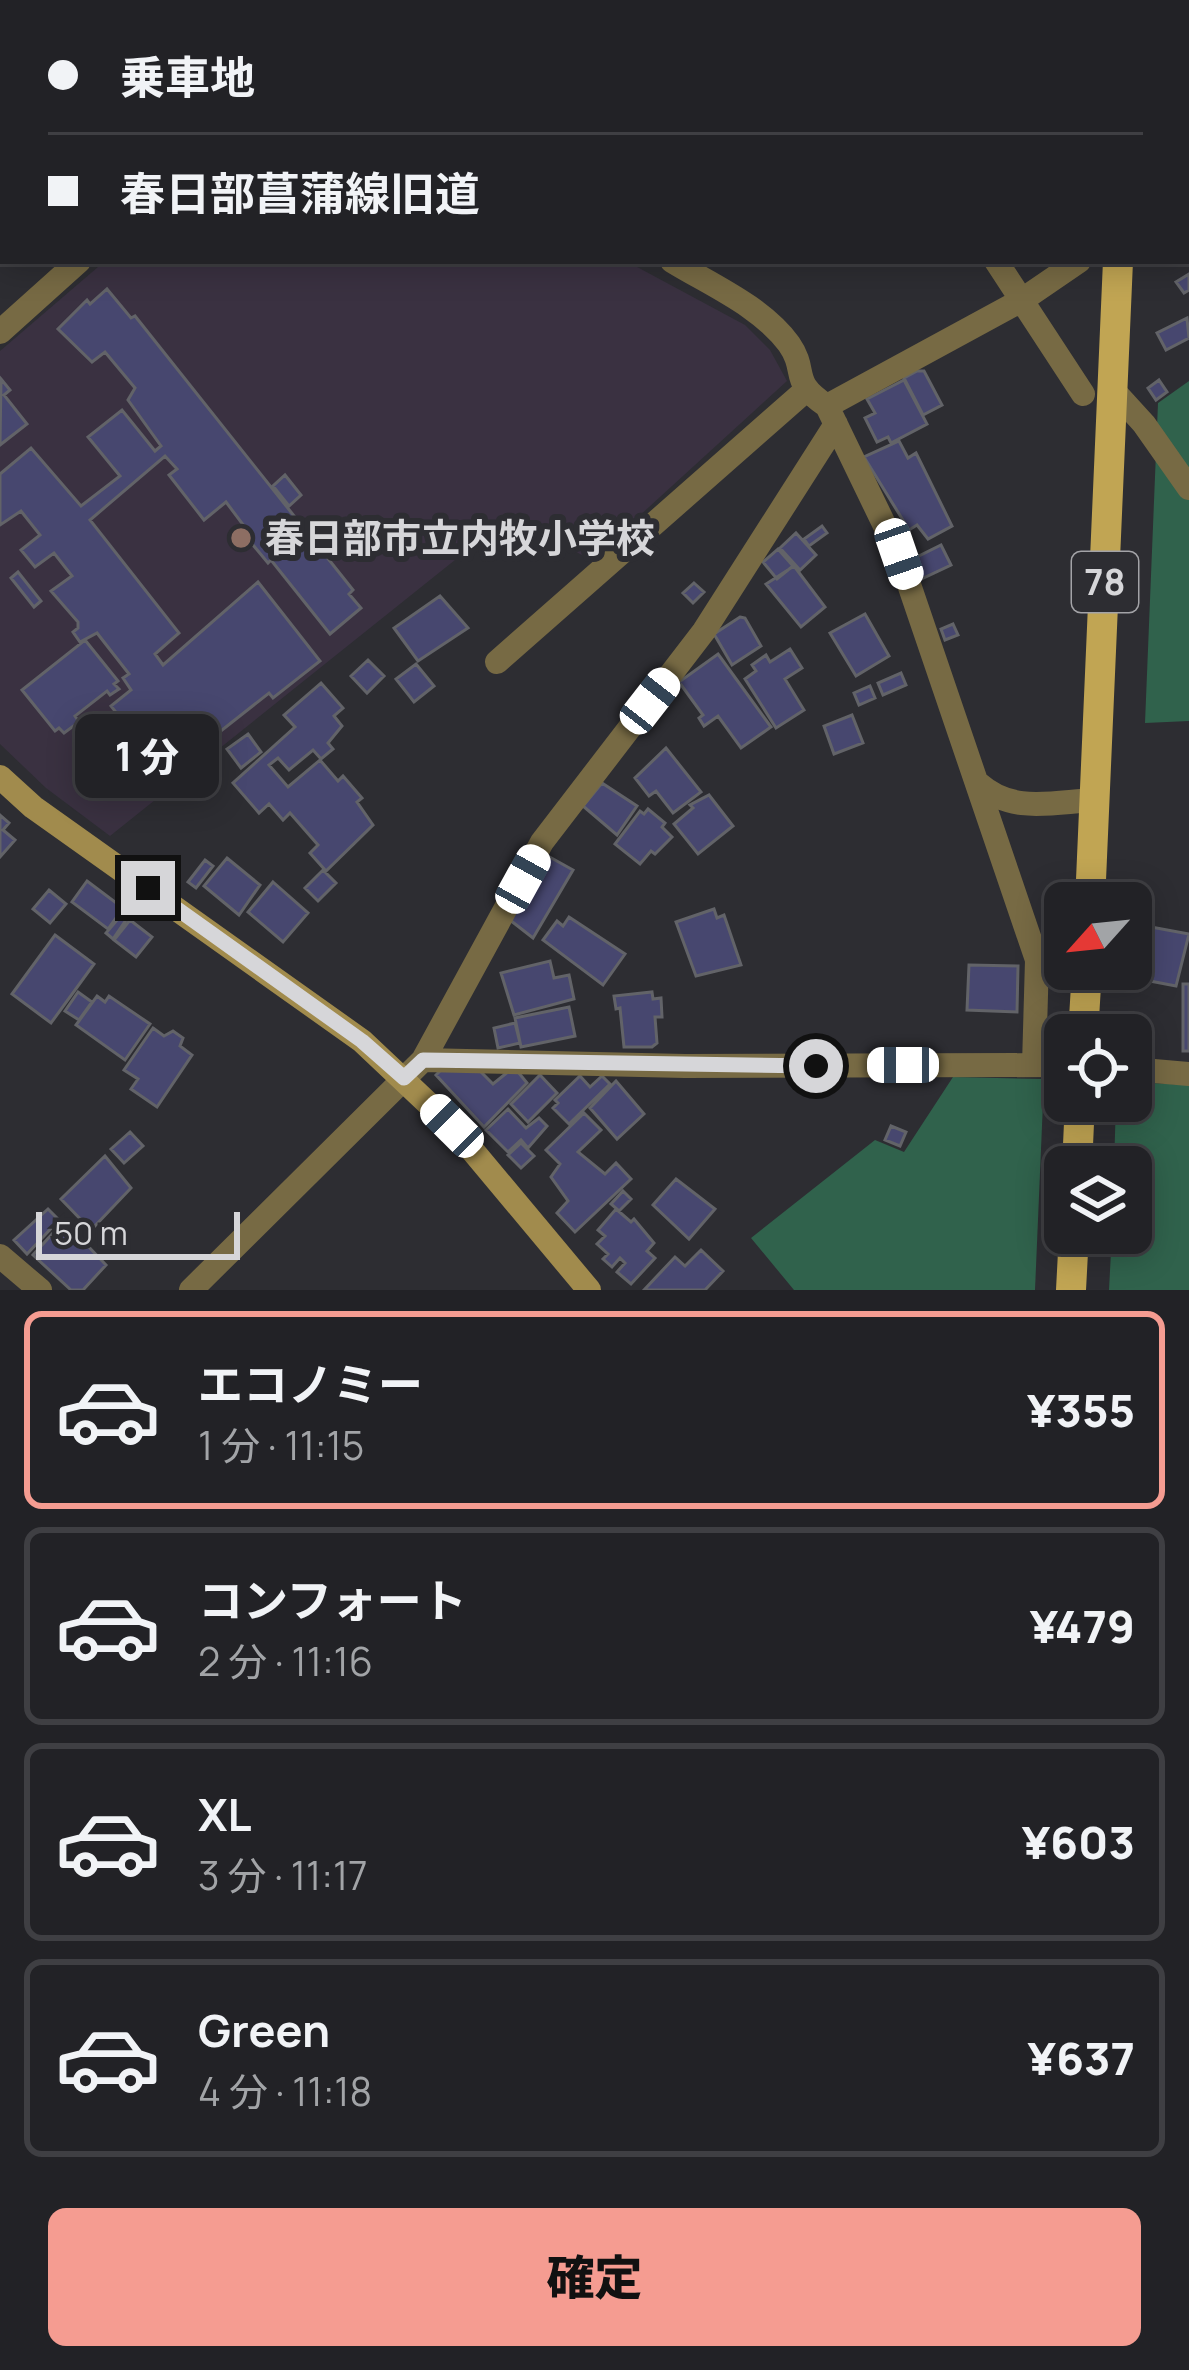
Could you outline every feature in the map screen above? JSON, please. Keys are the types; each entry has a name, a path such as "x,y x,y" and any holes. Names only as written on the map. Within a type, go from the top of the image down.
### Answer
{"main road":[{"name":"78","path":"1091,882 1098,392 1118,264"},
{"path":"1071,1290 1073,1254"}],"street":[{"path":"0,332 76,264"},
{"path":"677,264 758,313 791,347 805,391 831,415 899,554 1037,960 1034,1065"},
{"path":"998,264 1098,392 1144,424 1189,488"},
{"path":"191,1290 414,1069 542,842 704,631 831,415 1075,264"},
{"path":"497,662 805,391"},
{"path":"0,777 33,807 362,1041 414,1069 589,1290"},
{"path":"979,784 998,800 1015,805 1095,800"},
{"path":"414,1069 1044,1065"},
{"path":"1152,1071 1189,1074"},
{"path":"0,1256 40,1290"}],"shaded area":[{"name":"春日部市立内牧小学校","path":"102,264 632,264 745,325 770,350 787,381 591,560 510,516 110,836 46,788 0,744 0,351"}],"green space":[{"path":"1189,381 1189,721 1145,723 1158,403"},
{"path":"953,1077 1044,1079 1035,1290 794,1290 751,1238 875,1140 904,1152"},
{"path":"1152,1083 1189,1085 1189,1290 1109,1290 1111,1254 1152,1254 1152,1146 1115,1146 1115,1122 1152,1122"}],"building":[{"path":"1189,274 1189,290 1184,293 1176,282"},
{"path":"107,289 131,318 135,316 353,590 349,594 361,608 330,634 243,533 247,530 226,502 204,520 169,475 177,469 165,456 90,520 179,633 155,654 163,665 258,582 320,661 273,698 269,693 165,775 144,748 139,753 127,738 133,734 111,706 131,690 123,678 129,674 97,633 80,642 73,632 78,622 51,591 72,576 54,553 35,567 21,550 40,535 21,511 0,525 0,474 31,448 81,506 120,476 88,437 122,410 155,451 161,446 128,400 135,388 105,352 92,362 58,329 87,300 90,304"},
{"path":"1187,318 1189,338 1166,350 1157,333"},
{"path":"924,371 942,405 923,415 904,378"},
{"path":"1,379 10,390 4,395 27,424 0,445"},
{"path":"904,380 927,424 891,443 888,437 877,442 865,418 875,413 867,399"},
{"path":"1159,380 1167,392 1156,400 1148,388"},
{"path":"899,441 908,458 916,453 952,526 928,539 917,525 909,530 864,457"},
{"path":"285,475 301,495 289,506 273,486"},
{"path":"822,526 827,533 809,546 804,539"},
{"path":"796,533 816,555 800,570 780,548"},
{"path":"941,545 951,565 917,581 907,562"},
{"path":"778,549 793,566 777,579 763,562"},
{"path":"794,566 825,607 801,627 766,584"},
{"path":"18,572 41,601 34,607 11,578"},
{"path":"694,583 704,592 693,603 683,593"},
{"path":"440,596 468,628 418,661 394,628"},
{"path":"865,614 889,656 856,676 830,633"},
{"path":"740,617 761,646 732,665 714,634"},
{"path":"953,624 958,635 945,640 941,629"},
{"path":"85,640 118,681 114,684 119,689 110,695 107,691 75,716 79,722 64,733 59,728 55,731 22,690"},
{"path":"790,649 802,668 785,679 804,710 776,728 745,679 756,671 752,665 766,655 770,662"},
{"path":"718,654 771,727 741,748 718,716 704,726 699,718 703,715 679,682"},
{"path":"368,660 384,676 367,693 351,676"},
{"path":"416,664 434,686 414,702 396,679"},
{"path":"901,673 906,685 883,695 878,683"},
{"path":"321,683 343,708 334,716 342,726 328,743 333,749 321,759 313,750 289,770 278,758 269,765 288,787 320,760 362,798 357,802 373,825 326,871 310,853 318,845 290,813 283,820 269,804 259,813 233,783 295,727 284,715"},
{"path":"870,686 875,698 859,705 854,693"},
{"path":"852,715 863,743 834,754 824,726"},
{"path":"248,734 261,752 241,768 227,749"},
{"path":"666,748 701,792 673,813 656,791 649,796 635,778"},
{"path":"187,762 193,770 174,785 167,777"},
{"path":"602,783 637,806 617,835 583,806"},
{"path":"709,795 733,826 698,854 674,824 693,808 690,805"},
{"path":"648,809 665,823 662,827 672,837 640,864 615,844 640,811 644,814"},
{"path":"0,815 9,823 3,830 15,840 0,857"},
{"path":"546,855 573,870 533,938 510,920"},
{"path":"227,858 260,885 239,915 204,886"},
{"path":"205,860 213,866 196,888 188,882"},
{"path":"323,870 336,883 318,901 305,888"},
{"path":"87,881 123,908 108,929 72,902"},
{"path":"273,882 308,913 283,942 248,912"},
{"path":"49,890 66,904 50,923 33,909"},
{"path":"714,909 717,918 724,915 741,965 696,976 676,922"},
{"path":"123,913 128,917 113,939 106,933"},
{"path":"569,917 625,954 603,985 543,940 557,921 563,926"},
{"path":"130,920 152,937 136,957 114,940"},
{"path":"1152,927 1189,934 1176,986 1152,981"},
{"path":"55,935 94,964 51,1023 12,994"},
{"path":"550,961 554,978 569,975 574,999 514,1015 501,973"},
{"path":"969,965 1018,966 1017,1012 967,1010"},
{"path":"1183,984 1189,984 1189,1051 1183,1051"},
{"path":"78,992 92,1002 79,1020 65,1011"},
{"path":"652,992 653,999 661,998 662,1017 655,1017 657,1043 624,1047 614,996"},
{"path":"97,996 105,1002 109,996 150,1024 125,1060 76,1025"},
{"path":"569,1007 575,1036 521,1047 515,1018"},
{"path":"515,1023 520,1043 498,1048 494,1028"},
{"path":"153,1028 164,1036 173,1031 183,1038 180,1046 192,1055 157,1107 131,1089 138,1079 124,1070"},
{"path":"446,1065 475,1066 493,1084 514,1067 527,1083 484,1127 436,1075"},
{"path":"540,1075 557,1093 528,1122 511,1104"},
{"path":"580,1076 590,1087 602,1076 610,1084 569,1124 553,1108 558,1103 555,1100"},
{"path":"616,1081 644,1114 617,1139 590,1108"},
{"path":"508,1109 526,1128 539,1118 547,1126 528,1148 521,1140 508,1152 486,1130"},
{"path":"584,1113 601,1130 578,1152 605,1174 616,1163 631,1179 575,1232 557,1213 568,1201 551,1177 560,1164 546,1150"},
{"path":"891,1126 906,1132 900,1146 885,1140"},
{"path":"130,1132 143,1146 124,1163 111,1149"},
{"path":"521,1143 534,1156 521,1168 508,1155"},
{"path":"105,1156 131,1188 91,1230 61,1199"},
{"path":"676,1179 715,1209 689,1239 653,1205"},
{"path":"623,1191 631,1199 619,1211 611,1204"},
{"path":"48,1209 59,1220 27,1254 14,1240"},
{"path":"616,1209 631,1222 634,1219 654,1243 647,1251 655,1258 631,1284 617,1272 625,1263 620,1258 612,1267 603,1259 608,1254 597,1244 605,1236 598,1230"},
{"path":"64,1221 106,1265 83,1290 71,1290 33,1255"},
{"path":"701,1250 723,1271 705,1290 644,1290 675,1257 685,1266"}],"place":[{"name":"春日部市立内牧小学校","path":"241,538"}],"route":[{"path":"148,888 301,995 404,1078 423,1060 816,1066"}]}
